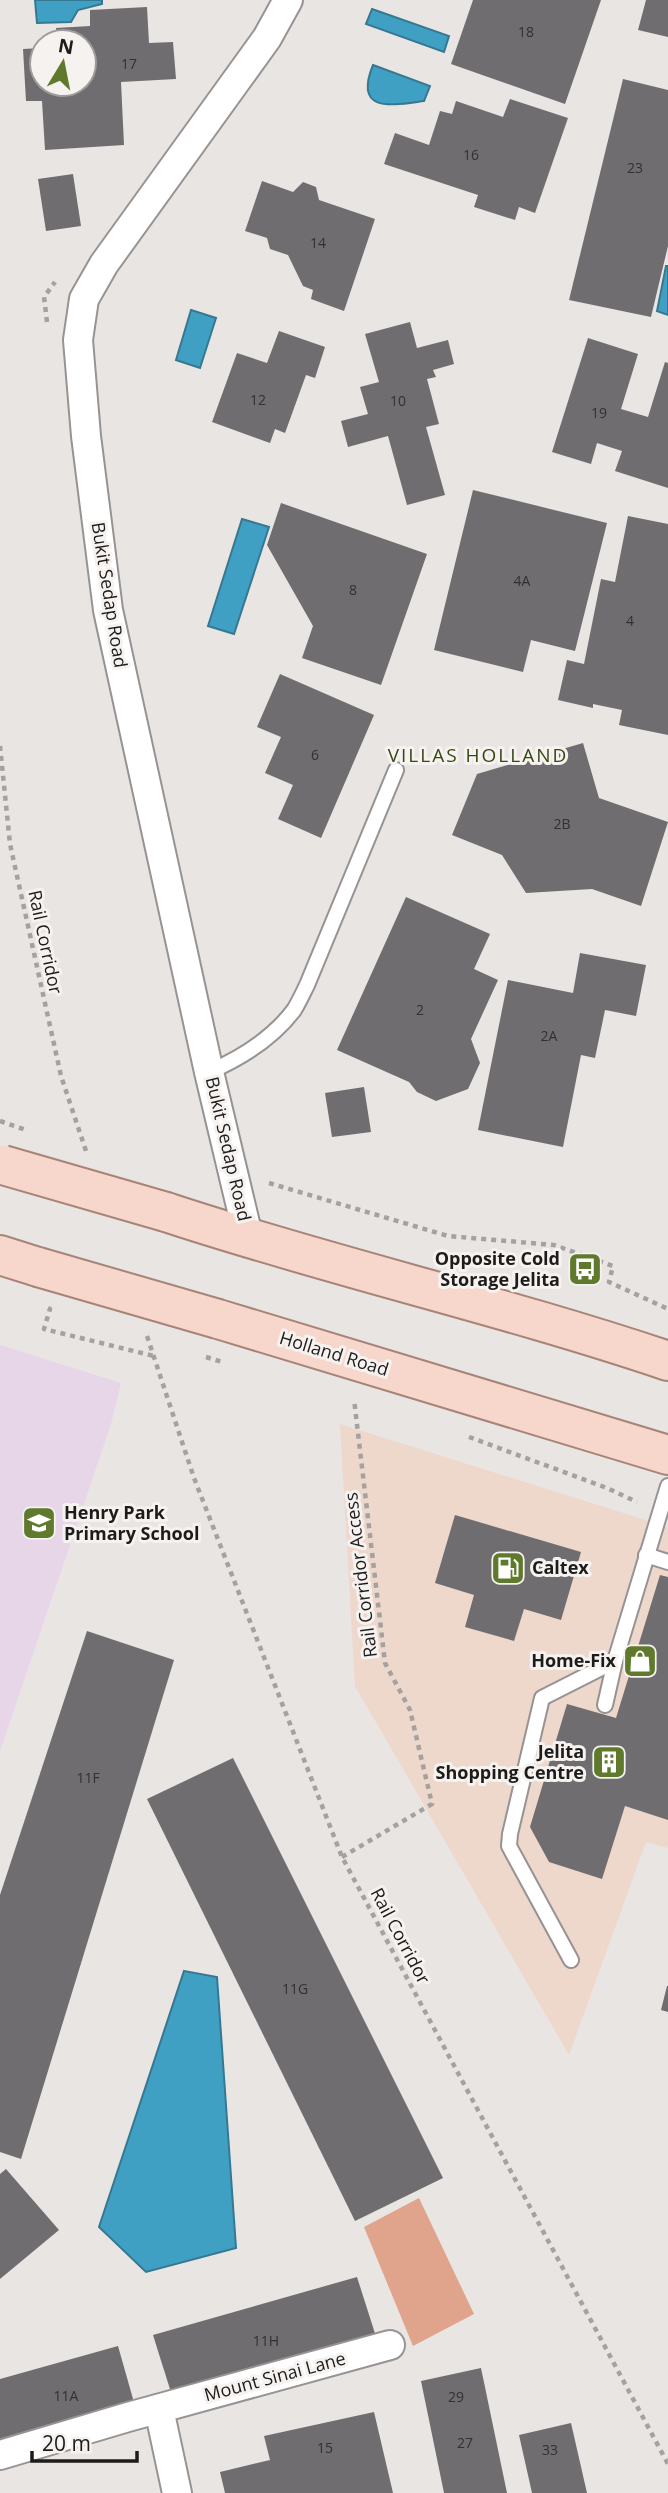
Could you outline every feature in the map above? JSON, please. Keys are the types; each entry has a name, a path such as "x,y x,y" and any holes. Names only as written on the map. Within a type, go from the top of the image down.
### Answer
{"main road":[{"path":"1,1165 166,1212 249,1240 533,1318 668,1361"},
{"name":"Holland Road","path":"0,1255 668,1455"}],"street":[{"name":"Bukit Sedap Road","path":"249,1240 209,1072 108,610 86,436 79,340 84,299 104,264 267,38 288,0"},
{"name":"Mount Sinai Lane","path":"0,2455 390,2345"},
{"path":"159,2409 177,2493"}],"lane":[{"path":"209,1072 233,1062 264,1040 294,1010 307,985 396,771"},
{"path":"605,1704 615,1661 668,1486"},
{"path":"646,1555 668,1562"},
{"path":"571,1960 509,1846 510,1835 542,1698 615,1661"}],"path":[{"name":"Rail Corridor","path":"0,746 10,844 61,1076 82,1140"},
{"path":"235,1180 266,1182 449,1236 554,1245 613,1266 609,1282 668,1308"},
{"path":"50,1309 44,1329 154,1356"},
{"path":"222,1362 235,1366"},
{"name":"Rail Corridor","path":"167,1395 194,1478 342,1857 668,2464"},
{"path":"341,1395 366,1402"},
{"name":"Rail Corridor Access","path":"342,1857 432,1804 410,1710 385,1663 354,1398"},
{"path":"460,1433 607,1488 633,1501 662,1509"}],"shaded area":[{"name":"Henry Park Primary School","path":"0,1345 121,1383 111,1424 0,1751"},
{"path":"340,1424 668,1527 668,1848 646,1842 569,2055 355,1686"},
{"path":"419,2198 474,2314 413,2346 364,2227"}],"water":[{"path":"35,0 102,0 102,4 78,10 71,22 37,23"},
{"path":"372,9 449,36 444,52 366,24"},
{"path":"373,65 430,86 424,101 389,104 372,99 368,92 368,81"},
{"path":"668,266 668,315 657,311"},
{"path":"191,310 216,318 200,368 176,360"},
{"path":"242,519 269,527 234,634 208,626"},
{"path":"184,1971 217,1977 236,2248 146,2272 99,2227"}],"building":[{"path":"473,0 601,0 565,104 451,64"},
{"path":"646,0 668,0 668,37 638,30"},
{"path":"147,7 149,43 173,42 176,79 121,82 124,145 45,150 42,101 26,101 23,49 28,49 28,98 98,98 98,28 56,28 90,26 90,10"},
{"path":"623,79 668,90 668,246 651,317 569,300"},
{"path":"510,99 568,118 535,213 519,207 515,220 474,207 478,195 384,164 395,133 429,145 440,111 452,114 456,101 503,117"},
{"path":"73,174 81,226 46,231 38,179"},
{"path":"262,181 293,192 303,182 316,187 319,200 375,219 344,311 311,299 313,290 303,286 288,255 270,249 267,238 245,231"},
{"path":"410,322 417,348 448,340 454,364 433,370 436,377 427,379 439,424 426,427 445,495 407,505 388,436 348,447 341,421 368,414 360,387 379,382 365,334"},
{"path":"279,331 325,347 315,378 306,375 285,433 275,429 270,443 212,422 237,353 267,363"},
{"path":"588,338 638,354 621,409 648,417 665,362 668,363 668,488 615,471 622,451 597,443 591,464 552,452"},
{"path":"473,490 607,523 575,651 531,640 523,672 434,650"},
{"path":"281,503 427,554 381,685 302,658 313,626 267,545"},
{"path":"628,516 668,524 668,735 619,725 622,710 593,704 593,708 558,700 567,660 584,664 601,579 615,582"},
{"path":"280,674 374,715 321,838 278,819 293,785 265,773 281,737 257,727"},
{"path":"583,743 599,798 668,822 641,906 592,889 526,893 502,855 452,835 477,774"},
{"path":"406,897 490,934 474,969 498,980 471,1039 480,1063 468,1089 436,1101 417,1092 409,1082 337,1050"},
{"path":"580,953 646,965 636,1016 605,1010 595,1058 581,1055 563,1147 478,1130 508,980 573,993"},
{"path":"364,1087 371,1132 332,1137 325,1093"},
{"name":"Caltex","path":"455,1515 581,1552 561,1620 524,1609 514,1641 465,1627 474,1595 435,1583"},
{"name":"Jelita Shopping Centre","path":"660,1575 668,1577 668,1820 625,1806 602,1879 549,1862 530,1827 567,1704 616,1718"},
{"path":"87,1631 174,1660 21,2159 0,2152 0,1895"},
{"path":"233,1758 443,2178 355,2221 147,1799"},
{"path":"668,1986 668,2012 661,2010"},
{"path":"6,2169 59,2230 0,2279 0,2174"},
{"path":"357,2277 379,2346 174,2402 153,2335"},
{"path":"118,2346 137,2413 0,2453 0,2379"},
{"path":"481,2368 507,2493 444,2493 421,2381"},
{"path":"374,2412 393,2493 225,2493 220,2472 270,2460 264,2436"},
{"path":"571,2423 587,2493 532,2493 519,2435"}],"place":[{"name":"Opposite Cold Storage Jelita","path":"585,1269"},
{"name":"Henry Park Primary School","path":"39,1523"},
{"name":"Caltex","path":"508,1568"},
{"name":"Home-Fix","path":"640,1661"},
{"name":"Jelita Shopping Centre","path":"609,1762"}],"district":[{"name":"VILLAS HOLLAND","path":"478,755"}]}
